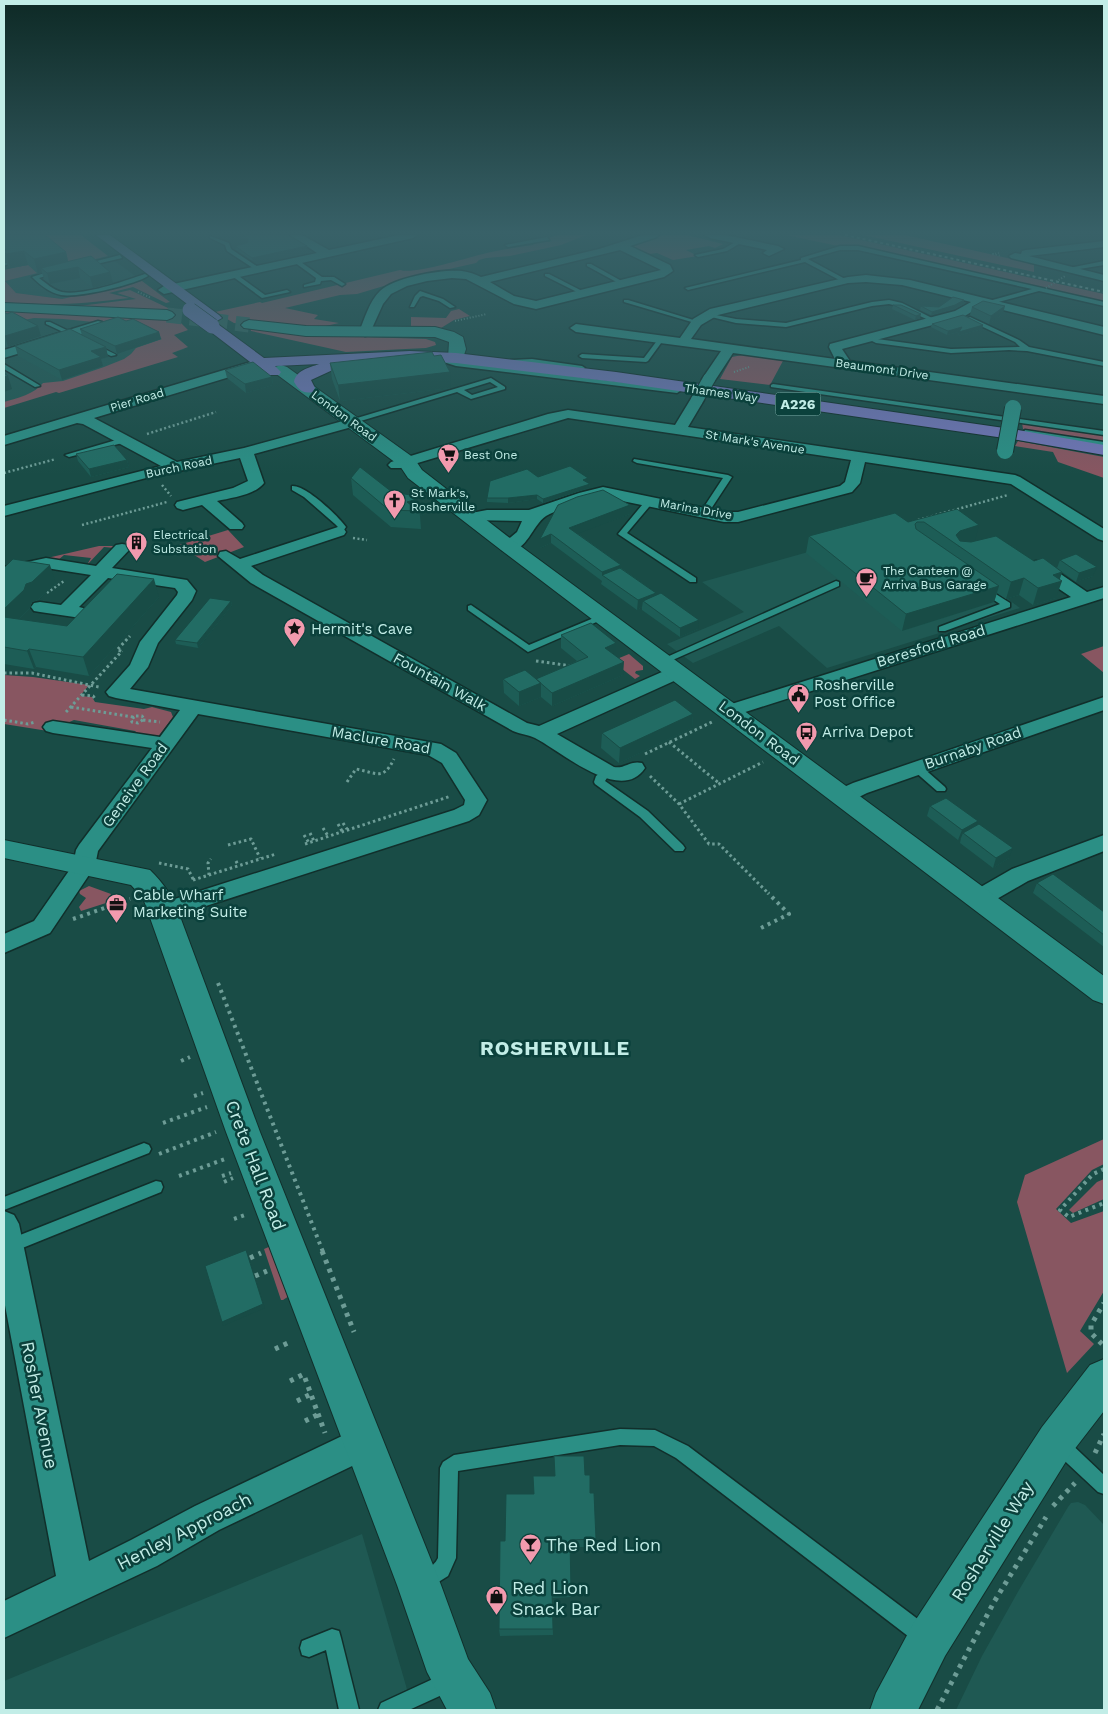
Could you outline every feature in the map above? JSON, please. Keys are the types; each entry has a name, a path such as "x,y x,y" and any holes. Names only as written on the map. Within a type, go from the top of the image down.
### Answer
{"main road":[{"path":"202,315 212,326 238,334"},
{"path":"206,315 238,334"},
{"name":"London Road","path":"238,334 268,366"},
{"name":"Thames Way","path":"268,366 363,359 456,358 616,377 1001,433 1104,450"},
{"name":"Thames Way","path":"268,366 331,365 363,359"},
{"name":"A226","path":"307,388 302,382 303,377 331,365"}],"street":[{"path":"365,332 374,315"},
{"path":"683,342 702,319 711,315"},
{"path":"781,356 836,347 956,315"},
{"path":"1042,315 1104,331"},
{"path":"4,354 98,325"},
{"name":"Beaumont Drive","path":"576,328 1104,400"},
{"path":"238,334 297,330 435,332 448,335 457,340 456,358"},
{"path":"836,347 838,354 846,365"},
{"path":"679,430 729,348"},
{"name":"London Road","path":"268,366 307,388 349,423 508,546 671,667 721,715 843,796 1104,992"},
{"name":"London Road","path":"268,366 349,423"},
{"name":"Pier Road","path":"4,441 75,419 268,366"},
{"path":"1000,477 1018,388"},
{"name":"St Mark's Avenue","path":"406,467 563,414 1016,480 1104,536"},
{"path":"75,419 86,420 174,468"},
{"name":"Burch Road","path":"4,511 174,468 246,452 349,423"},
{"path":"177,502 206,500 239,491 256,483 246,452"},
{"name":"Marina Drive","path":"472,517 495,513 520,515 542,512 597,492 733,518 842,491 850,485 859,457"},
{"path":"206,500 236,526"},
{"name":"Marina Drive","path":"508,546 517,542 525,532 529,522 542,512"},
{"name":"Fountain Walk","path":"343,535 232,561 257,579 520,727 541,733 606,772"},
{"path":"66,610 122,549"},
{"path":"1027,560 1084,598"},
{"path":"4,572 43,563 181,584 187,591 184,599 149,642 142,660 116,691"},
{"name":"Beresford Road","path":"721,715 1018,618 1104,592"},
{"path":"40,607 87,614"},
{"path":"541,733 671,667"},
{"name":"Maclure Road","path":"116,691 193,707 437,750 449,758 472,791 476,804 469,812 454,818 164,911"},
{"name":"Burnaby Road","path":"843,796 860,788 1104,702"},
{"name":"Geneive Road","path":"4,944 42,927 84,866 87,850 193,707"},
{"path":"53,727 165,744"},
{"path":"606,772 618,775 643,767"},
{"path":"980,898 1020,875 1104,843"},
{"name":"Crete Hall Road","path":"4,849 140,877 155,892 164,911 242,1132 418,1585 456,1693"},
{"name":"Rosher Avenue","path":"5,1230 76,1586"},
{"name":"Rosherville Way","path":"893,1710 929,1640 1056,1441 1103,1362"},
{"name":"Henley Approach","path":"4,1620 144,1553 207,1518 363,1443"}],"lane":[{"path":"685,315 702,319 786,325 827,315"},
{"path":"922,315 935,321"},
{"path":"961,315 1017,341 1026,349"},
{"path":"48,323 113,355"},
{"path":"868,338 878,342 946,350 1026,349 1104,364"},
{"path":"582,356 646,360 661,339"},
{"path":"432,357 456,364 669,390 1040,443 1104,454"},
{"path":"492,362 532,361 1104,444"},
{"path":"4,366 37,386"},
{"path":"349,423 491,380 503,388 470,397 459,390"},
{"path":"773,386 1012,414 1104,433"},
{"path":"69,455 123,440"},
{"path":"637,461 728,477 704,513"},
{"path":"295,488 338,522 342,527 343,535"},
{"path":"650,501 622,534 693,580"},
{"path":"671,667 836,584"},
{"path":"942,629 1007,605 977,584"},
{"path":"1002,607 1018,618"},
{"path":"470,608 528,649 604,617"},
{"path":"917,768 942,788"},
{"path":"606,772 599,782 642,812 679,848"},
{"path":"4,1204 144,1149"},
{"path":"5,1230 156,1187"},
{"path":"418,1585 437,1574 446,1563 448,1552 450,1468 454,1463 620,1437 655,1438 682,1452 929,1640"},
{"path":"1056,1441 1104,1486"},
{"path":"309,1648 332,1638 349,1710"},
{"path":"388,1710 456,1693"}],"path":[{"path":"435,332 457,320 482,315"},
{"path":"710,377 770,361 781,356"},
{"path":"140,437 216,412"},
{"path":"4,473 69,455"},
{"path":"82,524 177,502 160,481"},
{"path":"914,521 1031,489"},
{"path":"343,535 367,540"},
{"path":"91,685 121,651 142,660"},
{"path":"533,660 576,665 564,671"},
{"path":"4,674 32,673 116,691"},
{"path":"70,707 133,717"},
{"path":"721,715 714,721 642,755 643,767 679,804 709,844 719,844 789,914 761,928"},
{"path":"668,742 720,784"},
{"path":"347,782 356,769 382,774 388,770 396,757"},
{"path":"679,804 765,761"},
{"path":"300,846 459,793"},
{"path":"343,823 347,829"},
{"path":"338,824 342,831"},
{"path":"323,828 328,836"},
{"path":"310,832 314,841"},
{"path":"304,835 309,843"},
{"path":"228,845 251,839 260,858"},
{"path":"193,880 278,853"},
{"path":"209,875 208,863 211,859"},
{"path":"236,861 238,865"},
{"path":"51,915 75,919 130,899 137,905"},
{"name":"Crete Hall Road","path":"217,981 268,1112"},
{"path":"163,1123 210,1106"},
{"path":"179,1176 228,1157"},
{"path":"1104,1169 1093,1174 1060,1210 1069,1217 1104,1203"},
{"path":"222,1176 232,1172"},
{"path":"224,1182 235,1178"},
{"path":"234,1219 248,1214"},
{"path":"250,1258 261,1253"},
{"path":"255,1276 267,1271"},
{"path":"1103,1362 1091,1333 1091,1325 1104,1303"},
{"path":"275,1349 292,1342"},
{"path":"290,1380 304,1374"},
{"path":"297,1401 311,1394"},
{"path":"305,1421 319,1414"},
{"path":"1098,1450 1104,1434"},
{"path":"937,1710 999,1594 1054,1504 1073,1486"}],"shaded area":[{"path":"4,315 53,315 161,328 185,349 4,404"},
{"path":"108,315 177,319 188,330 174,335 188,347 172,353 178,357 4,408 4,402 31,393 43,383 63,381 104,367 124,359 136,348 162,339 135,326 63,319 34,318 24,320 4,316"},
{"path":"220,315 318,315 314,319 339,323 321,327 300,325 261,327 234,323"},
{"path":"448,315 470,316 454,320 441,328 411,327 411,317 446,318"},
{"path":"250,327 333,336 426,339 435,342 436,345 426,348 346,352 251,331"},
{"path":"747,354 784,359 770,385 720,379 732,357"},
{"path":"1022,423 1104,435 1104,441 1023,429"},
{"path":"1018,441 1104,457 1104,478 1058,462 1053,452 1015,446"},
{"path":"904,525 1020,608 827,668 779,626 693,663 667,644 744,612 702,582"},
{"path":"228,530 244,547 205,562 179,545"},
{"path":"99,546 117,546 115,548 104,547 87,565 91,558 64,555 57,561 4,568"},
{"path":"1104,646 1104,673 1081,654"},
{"path":"629,654 643,666 643,670 636,671 635,673 640,676 635,679 612,661"},
{"path":"4,675 89,685 80,696 92,697 95,702 144,709 152,707 171,712 173,717 157,738 139,735 135,731 74,720 48,731 4,724"},
{"path":"89,886 111,894 106,903 81,911 79,907 86,898 79,891"},
{"path":"1104,1139 1104,1164 1092,1170 1056,1209 1071,1223 1104,1211 1104,1291 1080,1331 1094,1344 1067,1373 1017,1202 1025,1175"},
{"path":"1104,1179 1104,1199 1073,1213 1069,1210 1097,1182"},
{"path":"271,1246 289,1296 283,1300 281,1300 264,1249"},
{"path":"1078,1502 1085,1505 1104,1525 1104,1710 956,1710 982,1656 1019,1590 1068,1507 1071,1503"},
{"path":"362,1534 413,1710 4,1710 4,1681"}],"building":[{"path":"4,315 18,315 38,326 4,336"},
{"path":"963,315 983,325 959,332 962,327 948,331 932,324"},
{"path":"118,317 126,321 133,319 159,332 115,346 80,329"},
{"path":"70,329 106,347 91,351 101,357 59,370 15,346"},
{"path":"432,352 434,356 441,355 450,372 338,385 330,363"},
{"path":"253,362 272,377 245,384 225,370"},
{"path":"114,445 127,460 89,469 76,454"},
{"path":"570,466 588,478 583,480 590,484 543,499 537,495 487,498 490,481 527,469 538,477"},
{"path":"360,467 392,492 423,497 407,502 419,511 389,510 351,478"},
{"path":"603,490 630,505 569,528 621,565 602,572 551,534 540,539 558,505 577,497"},
{"path":"957,509 979,525 960,531 956,535 960,541 971,542 996,536 1034,561 1043,558 1062,572 1053,575 1062,581 1038,588 1024,578 1011,582 924,522 917,522 915,524 916,529 999,586 906,614 809,536 895,513 908,522"},
{"path":"1076,554 1097,567 1079,573 1060,560"},
{"path":"13,559 50,565 32,582 26,584 24,590 4,609 4,568"},
{"path":"620,568 656,593 638,600 602,575"},
{"path":"117,574 154,579 83,657 4,647 4,617 67,626"},
{"path":"661,593 699,620 680,628 643,601"},
{"path":"210,598 231,601 197,643 175,640"},
{"path":"591,623 616,643 605,648 624,662 552,693 536,679 588,657 561,635"},
{"path":"525,670 541,683 519,692 503,679"},
{"path":"675,700 693,714 620,748 602,733"},
{"path":"946,798 978,821 962,830 930,806"},
{"path":"979,824 1013,848 996,858 963,833"},
{"path":"1053,874 1104,912 1104,935 1037,883"},
{"path":"246,1250 263,1304 222,1322 205,1266"},
{"name":"The Red Lion","path":"554,1456 584,1456 585,1475 590,1475 590,1493 594,1493 596,1539 570,1540 571,1591 552,1591 553,1629 499,1629 500,1541 505,1541 506,1494 534,1494 533,1476 555,1476"}],"tunnel":[{"path":"167,315 249,325"}],"place":[{"name":"Best One","path":"448,474"},
{"name":"St Mark's, Rosherville","path":"395,519"},
{"name":"Electrical Substation","path":"137,561"},
{"name":"The Canteen @ Arriva Bus Garage","path":"867,597"},
{"name":"Hermit's Cave","path":"295,648"},
{"name":"Rosherville Post Office","path":"798,713"},
{"name":"Arriva Depot","path":"806,751"},
{"name":"Cable Wharf Marketing Suite","path":"117,923"},
{"name":"The Red Lion","path":"530,1563"},
{"name":"Red Lion Snack Bar","path":"496,1616"}],"district":[{"name":"ROSHERVILLE","path":"555,1048"}]}
